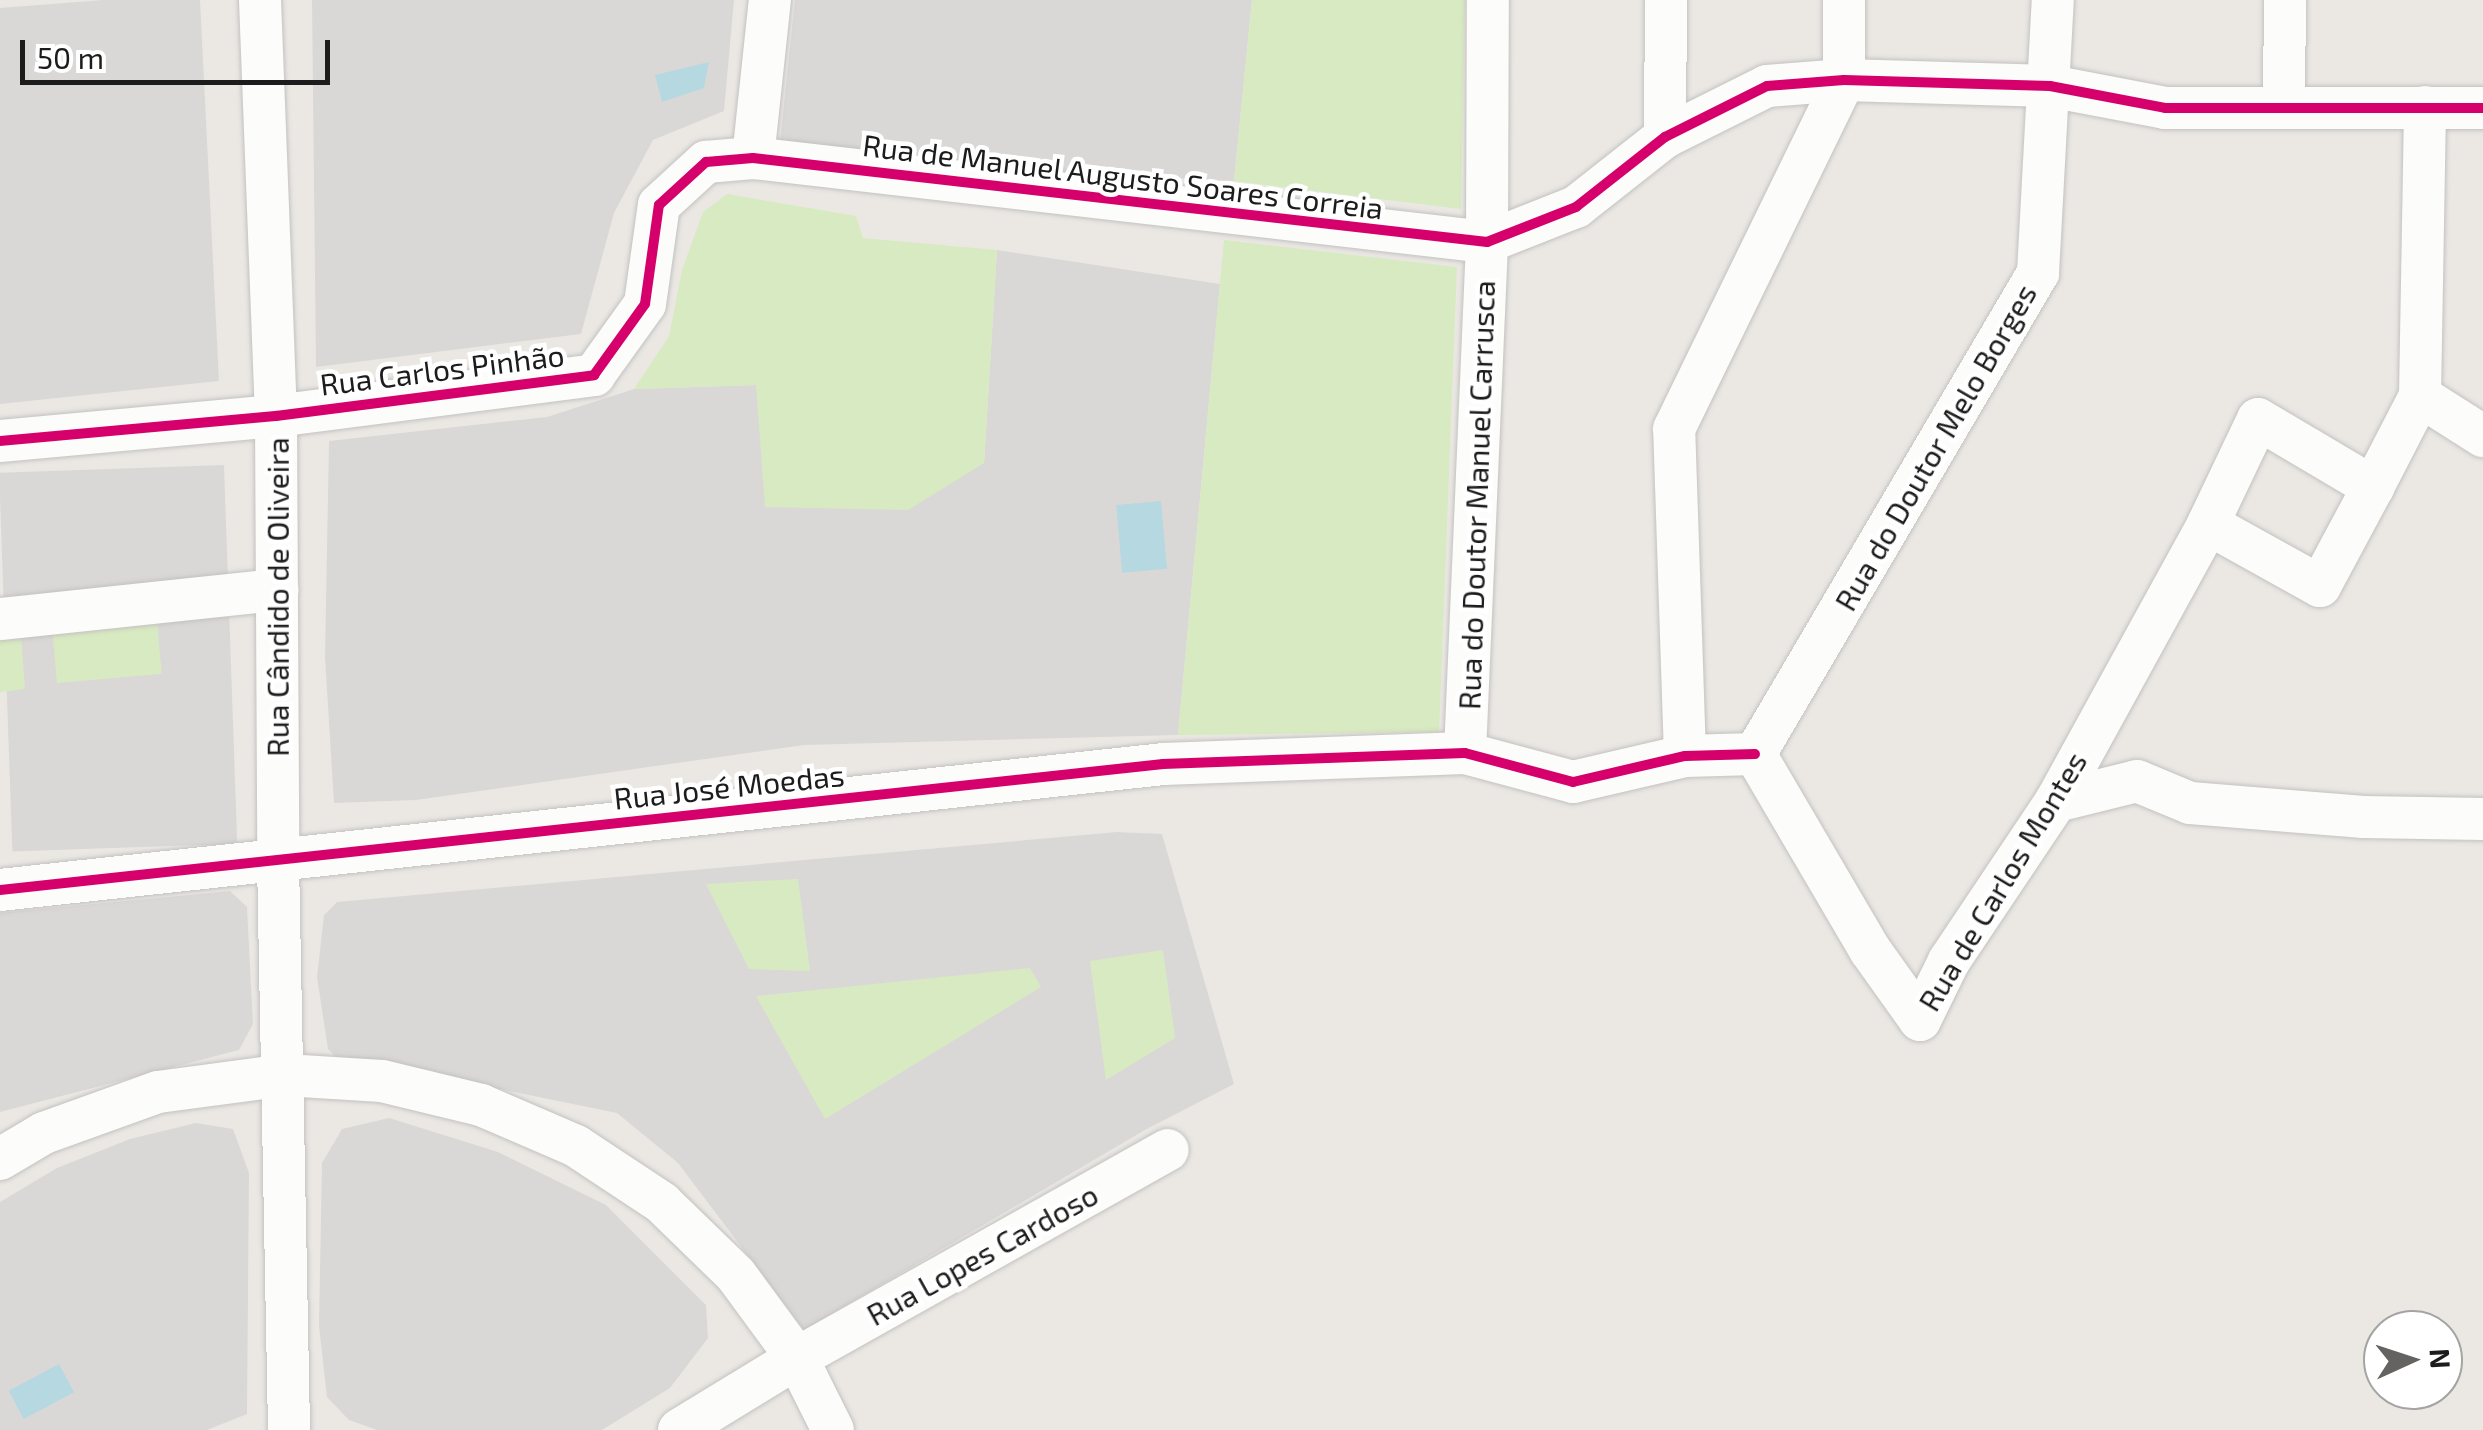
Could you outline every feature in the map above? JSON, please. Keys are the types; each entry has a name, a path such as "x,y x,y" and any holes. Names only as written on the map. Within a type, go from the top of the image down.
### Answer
{"street":[{"name":"Rua Cândido de Oliveira","path":"260,0 276,416 278,862 289,1430"},
{"path":"753,158 770,0"},
{"path":"1487,242 1488,0"},
{"path":"1664,137 1666,0"},
{"path":"1684,756 1674,429 1844,80 1844,0"},
{"name":"Rua do Doutor Melo Borges","path":"1755,754 2038,273 2052,0"},
{"path":"2284,106 2285,0"},
{"name":"Rua do Doutor Manuel Carrusca","path":"1465,753 1487,242 1576,207 1664,137 1767,86 1844,80 2050,86 2166,108 2483,108"},
{"path":"2208,524 2320,586 2373,487 2420,396 2424,107"},
{"name":"Rua Carlos Pinhão","path":"0,441 276,416 594,375 645,304 659,205 706,162 753,158"},
{"name":"Rua de Manuel Augusto Soares Correia","path":"753,158 1487,242"},
{"path":"2420,396 2483,436"},
{"name":"Rua de Carlos Montes","path":"1755,754 1870,950 1920,1020 1949,962 2056,802 2104,706 2208,524 2258,420 2373,487"},
{"path":"0,619 277,590"},
{"path":"2104,706 2138,781"},
{"name":"Rua José Moedas","path":"0,890 1163,764 1465,753 1572,782 1684,756 1755,754"},
{"path":"2056,802 2138,781 2190,802 2363,818 2483,819"},
{"path":"0,1160 44,1132 158,1092 285,1075 382,1081 482,1105 576,1146 662,1204 736,1274 797,1358 833,1430"},
{"name":"Rua Lopes Cardoso","path":"679,1430 797,1358 1168,1150"}],"shaded area":[{"path":"103,0 200,0 219,381 0,404 0,8"},
{"path":"312,0 734,0 724,111 653,140 614,213 581,334 316,367"},
{"path":"795,0 1252,0 1234,181 778,160"},
{"path":"997,250 1220,284 1178,735 804,745 416,800 334,803 325,657 329,441 547,417 634,389 756,385 984,463"},
{"path":"224,465 237,844 12,852 0,473"},
{"path":"1117,832 1162,834 1234,1084 1145,1130 804,1330 678,1163 617,1113 500,1089 348,1069 328,1049 317,977 324,915 337,902"},
{"path":"230,891 247,907 253,1024 239,1050 0,1112 0,913"},
{"path":"389,1118 498,1152 606,1205 706,1305 708,1338 670,1388 602,1430 377,1430 349,1420 327,1397 319,1326 322,1163 342,1129"},
{"path":"196,1123 233,1129 249,1173 247,1414 207,1430 0,1430 0,1202 57,1168 130,1139"}],"green space":[{"path":"1252,0 1465,0 1461,209 1234,181"},
{"path":"727,194 856,216 863,238 997,250 984,463 908,510 765,507 756,385 634,389 669,336 682,270 703,212"},
{"path":"1224,240 1457,267 1439,732 1178,735"},
{"path":"157,621 162,674 57,683 52,630"},
{"path":"21,636 25,689 0,692 0,639"},
{"path":"798,879 810,971 749,969 706,884"},
{"path":"1163,950 1175,1038 1106,1080 1090,961"},
{"path":"1030,968 1041,987 825,1119 756,996"}],"water":[{"path":"709,62 704,88 662,102 655,75"},
{"path":"1161,501 1167,569 1122,573 1116,505"},
{"path":"59,1364 74,1392 24,1419 9,1391"}],"cycle path":[{"path":"0,441 276,416 594,375 645,304 659,205 706,162 753,158 1487,242 1576,207 1665,137 1767,86 1844,80 2050,86 2165,108 2483,108"},
{"path":"0,890 1163,764 1465,753 1573,782 1685,756 1755,754"}]}
